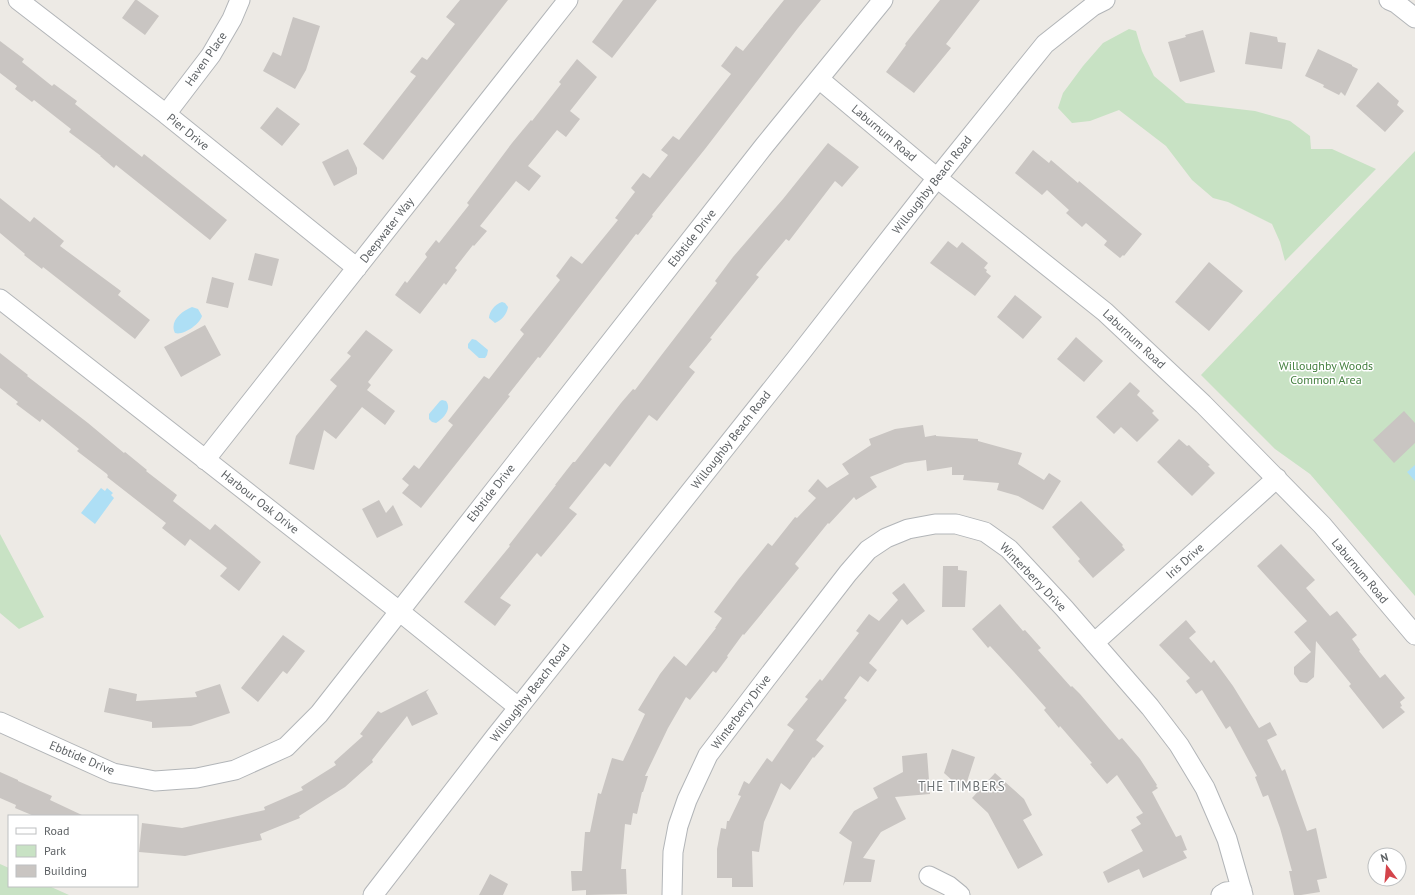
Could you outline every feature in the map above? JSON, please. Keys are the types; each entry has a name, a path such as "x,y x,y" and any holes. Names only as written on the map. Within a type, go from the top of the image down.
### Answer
{"street":[{"name":"Pier Drive","path":"18,0 166,114 357,268"},
{"name":"Haven Place","path":"166,114 211,55 232,19 240,0"},
{"name":"Deepwater Way","path":"205,460 568,0"},
{"name":"Ebbtide Drive","path":"0,722 113,773 155,781 197,778 235,770 286,747 319,714 754,158 883,0"},
{"name":"Willoughby Beach Road","path":"373,895 518,707 1045,44 1093,6 1105,0"},
{"path":"1389,0 1396,3 1415,18"},
{"name":"Laburnum Road","path":"819,79 937,178 1105,312 1203,404 1322,524 1415,635"},
{"name":"Harbour Oak Drive","path":"0,299 399,611 518,707"},
{"name":"Iris Drive","path":"1094,643 1277,478"},
{"name":"Winterberry Drive","path":"672,895 673,852 678,826 687,800 708,755 848,573 868,550 886,538 908,529 935,524 956,524 985,532 1009,549 1094,643 1179,744 1201,782 1227,839 1242,892 1226,892 1221,895"},
{"path":"929,876 949,886 960,895"}],"green space":[{"path":"1129,29 1136,31 1142,51 1154,76 1186,103 1255,111 1290,121 1310,136 1311,149 1332,149 1376,169 1285,261 1280,242 1272,224 1228,202 1213,198 1192,180 1166,146 1119,110 1090,121 1072,123 1058,108 1063,93 1083,66 1103,43"},
{"name":"Willoughby Woods Common Area","path":"1415,151 1415,596 1310,474 1275,449 1201,375"},
{"path":"0,534 44,617 19,629 0,613"},
{"path":"0,864 8,868 8,887 51,887 69,895 0,895"}],"water":[{"path":"502,302 508,307 507,312 495,323 489,318 490,313 495,306"},
{"path":"192,307 198,309 202,316 201,319 195,326 187,331 175,333 175,321 184,311"},
{"path":"472,339 476,340 488,350 485,358 479,358 468,348 468,344"},
{"path":"442,400 446,401 448,404 448,410 442,419 436,423 432,422 429,419 429,414"},
{"path":"1415,465 1415,481 1407,472"},
{"path":"101,488 105,491 107,488 113,493 111,495 114,498 95,524 81,513"}],"building":[{"path":"135,0 159,16 145,35 122,18"},
{"path":"460,0 508,0 383,160 363,144 416,76 410,72 422,57 427,60 455,24 446,17"},
{"path":"623,0 657,0 612,58 592,42"},
{"path":"784,0 821,0 652,215 653,216 638,235 636,234 540,358 538,357 508,395 510,396 421,508 402,493 409,485 402,479 414,465 419,469 453,425 448,421 484,376 489,379 524,334 520,330 560,280 556,276 571,256 582,264 618,220 615,218 635,192 631,188 643,173 650,178 668,155 661,150 673,136 679,140 731,74 721,66 736,46 743,51"},
{"path":"940,0 980,0 946,44 951,48 914,93 886,72 906,45 905,44"},
{"path":"293,17 320,26 306,70 295,89 263,71 273,52 281,56"},
{"path":"1203,30 1215,72 1180,82 1168,42"},
{"path":"1250,32 1277,37 1278,42 1286,43 1282,69 1245,64"},
{"path":"0,41 24,59 22,62 52,86 54,84 77,101 75,104 142,157 144,154 227,220 210,240 116,165 114,168 101,156 69,132 71,129 34,100 32,102 15,89 17,86 0,73"},
{"path":"1318,49 1358,69 1345,96 1341,92 1339,95 1323,87 1324,85 1305,76"},
{"path":"577,59 597,77 570,111 580,119 566,137 557,130 528,166 541,176 529,191 516,181 480,226 487,231 474,246 473,245 455,268 457,270 446,285 444,283 420,314 395,295 405,281 407,283 427,257 425,254 436,240 439,243 469,205 467,203 512,143 531,120 532,121 561,84 559,82"},
{"path":"1378,82 1399,101 1397,105 1404,111 1385,132 1356,106"},
{"path":"277,107 300,124 282,146 260,128"},
{"path":"828,143 859,167 842,187 835,181 789,241 786,239 756,275 759,277 710,338 712,339 689,367 695,372 657,421 649,415 610,467 605,463 569,508 577,514 541,557 537,553 500,598 511,605 495,626 464,602 510,546 509,545 573,462 575,462 633,389 635,390 717,283 715,281 733,257 783,199"},
{"path":"348,149 357,168 357,174 334,186 322,162"},
{"path":"1033,150 1049,163 1051,160 1078,183 1079,181 1142,234 1124,256 1123,255 1120,258 1104,245 1107,241 1086,223 1082,227 1066,213 1069,210 1047,190 1042,195 1015,173"},
{"path":"0,198 30,222 34,217 64,241 60,246 121,291 118,295 150,320 135,339 43,267 42,269 24,255 25,254 0,233"},
{"path":"948,241 957,248 962,242 988,263 984,268 991,276 975,296 930,263"},
{"path":"255,253 279,259 272,286 248,280"},
{"path":"1209,262 1243,291 1209,331 1175,302"},
{"path":"212,277 234,283 228,308 206,303"},
{"path":"1015,295 1042,317 1023,339 997,317"},
{"path":"205,325 221,355 181,377 164,347"},
{"path":"366,330 393,350 368,382 371,385 367,390 395,411 385,425 362,407 336,439 324,430 314,470 289,464 296,436 337,386 330,380 351,356 347,353"},
{"path":"1076,337 1103,361 1084,382 1057,359"},
{"path":"0,353 177,495 173,501 210,530 215,524 261,562 239,591 220,576 227,568 190,539 185,546 162,528 166,523 107,477 107,474 77,451 79,449 42,419 40,422 16,404 18,402 0,388"},
{"path":"1130,382 1140,391 1137,395 1154,411 1152,413 1159,420 1137,442 1121,427 1114,434 1096,417"},
{"path":"1404,411 1415,423 1415,443 1394,463 1373,440"},
{"path":"923,425 925,437 936,435 978,439 978,441 1022,453 1018,464 1044,480 1049,473 1061,481 1043,510 1018,496 997,490 999,483 963,480 964,475 952,475 952,467 927,471 926,460 905,463 870,477 877,487 856,500 854,497 829,524 828,523 795,564 799,568 744,635 743,634 716,673 713,671 690,700 686,697 668,728 645,776 648,776 642,792 637,814 633,813 631,825 625,824 621,869 626,869 627,894 586,895 586,890 572,891 571,871 582,871 585,832 590,832 598,793 601,794 612,758 623,761 645,714 638,710 660,674 674,656 686,666 716,628 722,618 714,612 738,580 768,543 772,546 795,517 797,518 816,498 808,491 818,479 827,488 849,474 842,464 871,445 869,439 895,429"},
{"path":"1179,439 1187,446 1189,445 1210,465 1208,466 1215,473 1192,496 1157,462"},
{"path":"379,500 386,513 393,505 403,525 377,538 362,509"},
{"path":"1081,501 1123,545 1122,546 1125,550 1093,578 1078,561 1080,559 1052,527"},
{"path":"1281,544 1315,580 1306,588 1330,616 1337,611 1357,635 1352,639 1360,650 1359,651 1380,678 1385,674 1405,698 1400,702 1402,706 1400,707 1405,712 1383,729 1349,686 1351,684 1316,641 1314,677 1307,683 1300,682 1294,674 1294,667 1311,652 1294,632 1307,621 1257,566"},
{"path":"943,566 958,566 958,570 967,571 965,607 942,607"},
{"path":"904,583 925,611 907,625 902,619 869,663 877,670 868,682 860,676 844,698 847,700 816,740 824,746 814,758 813,757 790,790 781,783 764,822 759,852 752,851 753,887 732,887 732,878 717,878 717,849 721,828 726,829 727,821 729,821 741,796 738,795 744,781 749,784 767,758 772,762 794,730 787,725 808,699 805,697 820,679 822,681 859,633 856,631 869,614 879,621 898,600 892,593"},
{"path":"1000,604 1023,631 1025,630 1041,648 1038,650 1071,687 1072,686 1080,694 1119,740 1122,738 1140,759 1157,785 1156,786 1158,788 1152,792 1176,837 1181,835 1187,850 1183,851 1187,858 1143,878 1139,869 1108,883 1103,872 1143,851 1131,830 1141,824 1136,817 1143,813 1117,775 1107,784 1090,764 1092,763 1044,710 1046,708 990,646 988,648 972,629"},
{"path":"1186,620 1196,632 1189,638 1211,663 1214,660 1233,686 1259,728 1270,722 1277,735 1267,740 1282,771 1285,769 1307,831 1316,828 1327,878 1317,880 1320,892 1294,895 1289,871 1292,871 1280,828 1268,795 1263,797 1255,777 1257,776 1230,726 1226,729 1202,690 1196,694 1186,681 1190,678 1159,645"},
{"path":"283,635 305,651 287,674 283,671 258,702 241,688"},
{"path":"220,684 230,713 191,726 152,728 152,722 104,712 109,688 137,694 136,701 197,697 195,692"},
{"path":"429,689 426,692 438,714 412,726 407,716 372,760 373,762 345,787 299,816 300,818 260,834 262,840 185,856 139,852 142,823 182,828 265,810 264,807 303,790 301,787 336,765 334,762 363,736 360,734 378,711 381,713"},
{"path":"952,749 975,757 964,791 944,773"},
{"path":"927,753 930,794 895,797 906,819 881,832 863,858 875,860 871,882 845,882 843,886 852,842 839,833 854,811 878,798 873,788 903,772 902,756"},
{"path":"0,772 52,796 50,800 82,815 32,815 15,808 16,805 0,798"},
{"path":"995,773 1024,799 1032,815 1023,820 1043,855 1018,869 988,813 972,798"},
{"path":"490,874 508,884 503,895 479,895"}],"district":[{"name":"THE TIMBERS","path":"962,786"}]}
